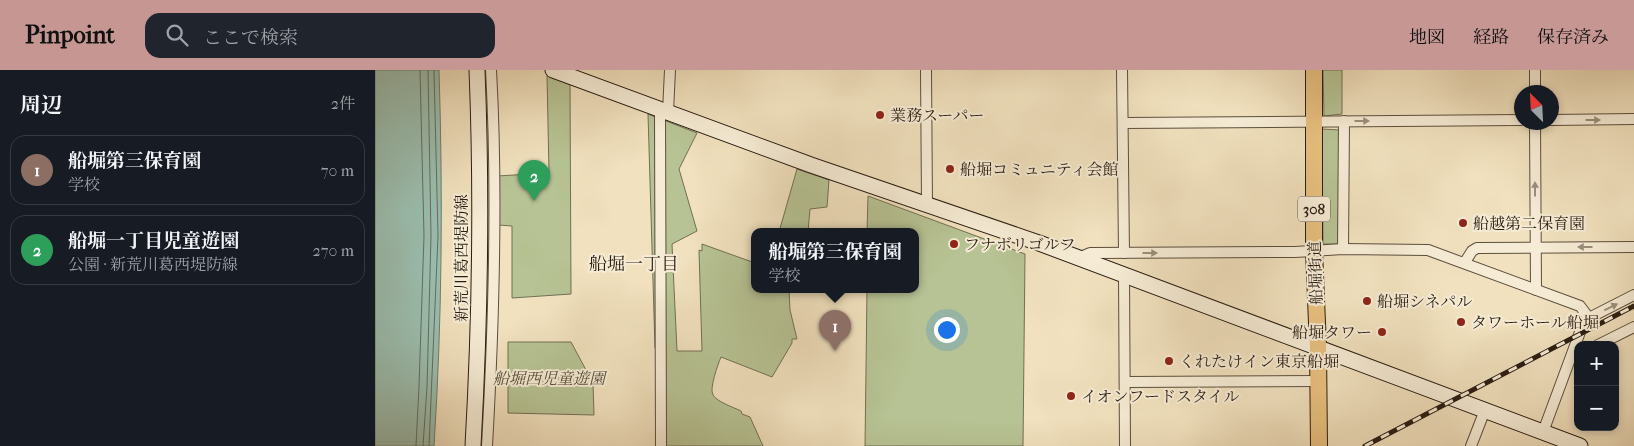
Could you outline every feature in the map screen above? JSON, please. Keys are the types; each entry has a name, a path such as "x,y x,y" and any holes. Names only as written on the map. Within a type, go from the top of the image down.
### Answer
{"main road":[{"name":"船堀街道","path":"1314,70 1314,251 1318,347 1319,446"}],"street":[{"name":"新荒川葛西堤防線","path":"473,446 479,345 479,118 477,70"},
{"path":"487,446 492,356 495,137 491,70"},
{"path":"553,70 811,165 1078,258 1580,446"},
{"path":"661,446 664,110 670,70"},
{"path":"926,70 927,204"},
{"path":"1122,70 1124,253"},
{"path":"1535,70 1535,85"},
{"path":"1559,120 1634,119"},
{"path":"1123,123 1514,120"},
{"path":"1343,250 1344,121"},
{"path":"1535,130 1536,290"},
{"path":"1465,262 1472,251 1477,248 1634,247"},
{"path":"1078,258 1090,254 1124,253 1428,250 1465,262 1580,306 1589,318"},
{"path":"1124,276 1125,446"},
{"path":"1578,341 1583,324 1589,318 1634,296"},
{"path":"1606,341 1634,327"},
{"path":"1543,432 1574,357"},
{"path":"1125,382 1318,381"},
{"path":"1471,446 1485,410"}],"green space":[{"path":"1323,70 1342,70 1342,114 1324,116"},
{"path":"547,75 570,81 571,294 512,298 512,226 498,225 497,176 549,173"},
{"path":"648,114 697,133 679,169 697,231 672,244 677,351 702,351 699,250 702,251 702,244 751,262 751,293 789,293 790,310 797,339 792,339 792,343 772,377 721,357 713,382 712,392 715,398 750,417 763,446 661,446 663,351 655,348"},
{"path":"1322,129 1340,130 1345,244 1323,244"},
{"path":"797,169 829,180 827,207 810,209 808,228 780,228"},
{"path":"868,196 1025,254 1023,446 865,446 867,293 919,293 919,228 867,228"},
{"name":"船堀西児童遊園","path":"508,342 571,342 593,383 594,415 508,413"}],"water":[{"path":"375,70 439,70 441,258 434,446 375,446"}],"railway":[{"path":"1365,446 1634,306"}],"place":[{"name":"業務スーパー","path":"880,115"},
{"name":"船堀コミュニティ会館","path":"950,169"},
{"name":"船堀一丁目児童遊園","path":"534,201"},
{"name":"船越第二保育園","path":"1463,223"},
{"name":"フナボリゴルフ","path":"954,244"},
{"name":"船堀シネパル","path":"1367,301"},
{"name":"タワーホール船堀","path":"1461,322"},
{"name":"船堀タワー","path":"1382,332"},
{"name":"船堀第三保育園","path":"835,351"},
{"name":"くれたけイン東京船堀","path":"1169,361"},
{"name":"イオンフードスタイル","path":"1071,396"}],"district":[{"name":"船堀一丁目","path":"634,264"}]}
